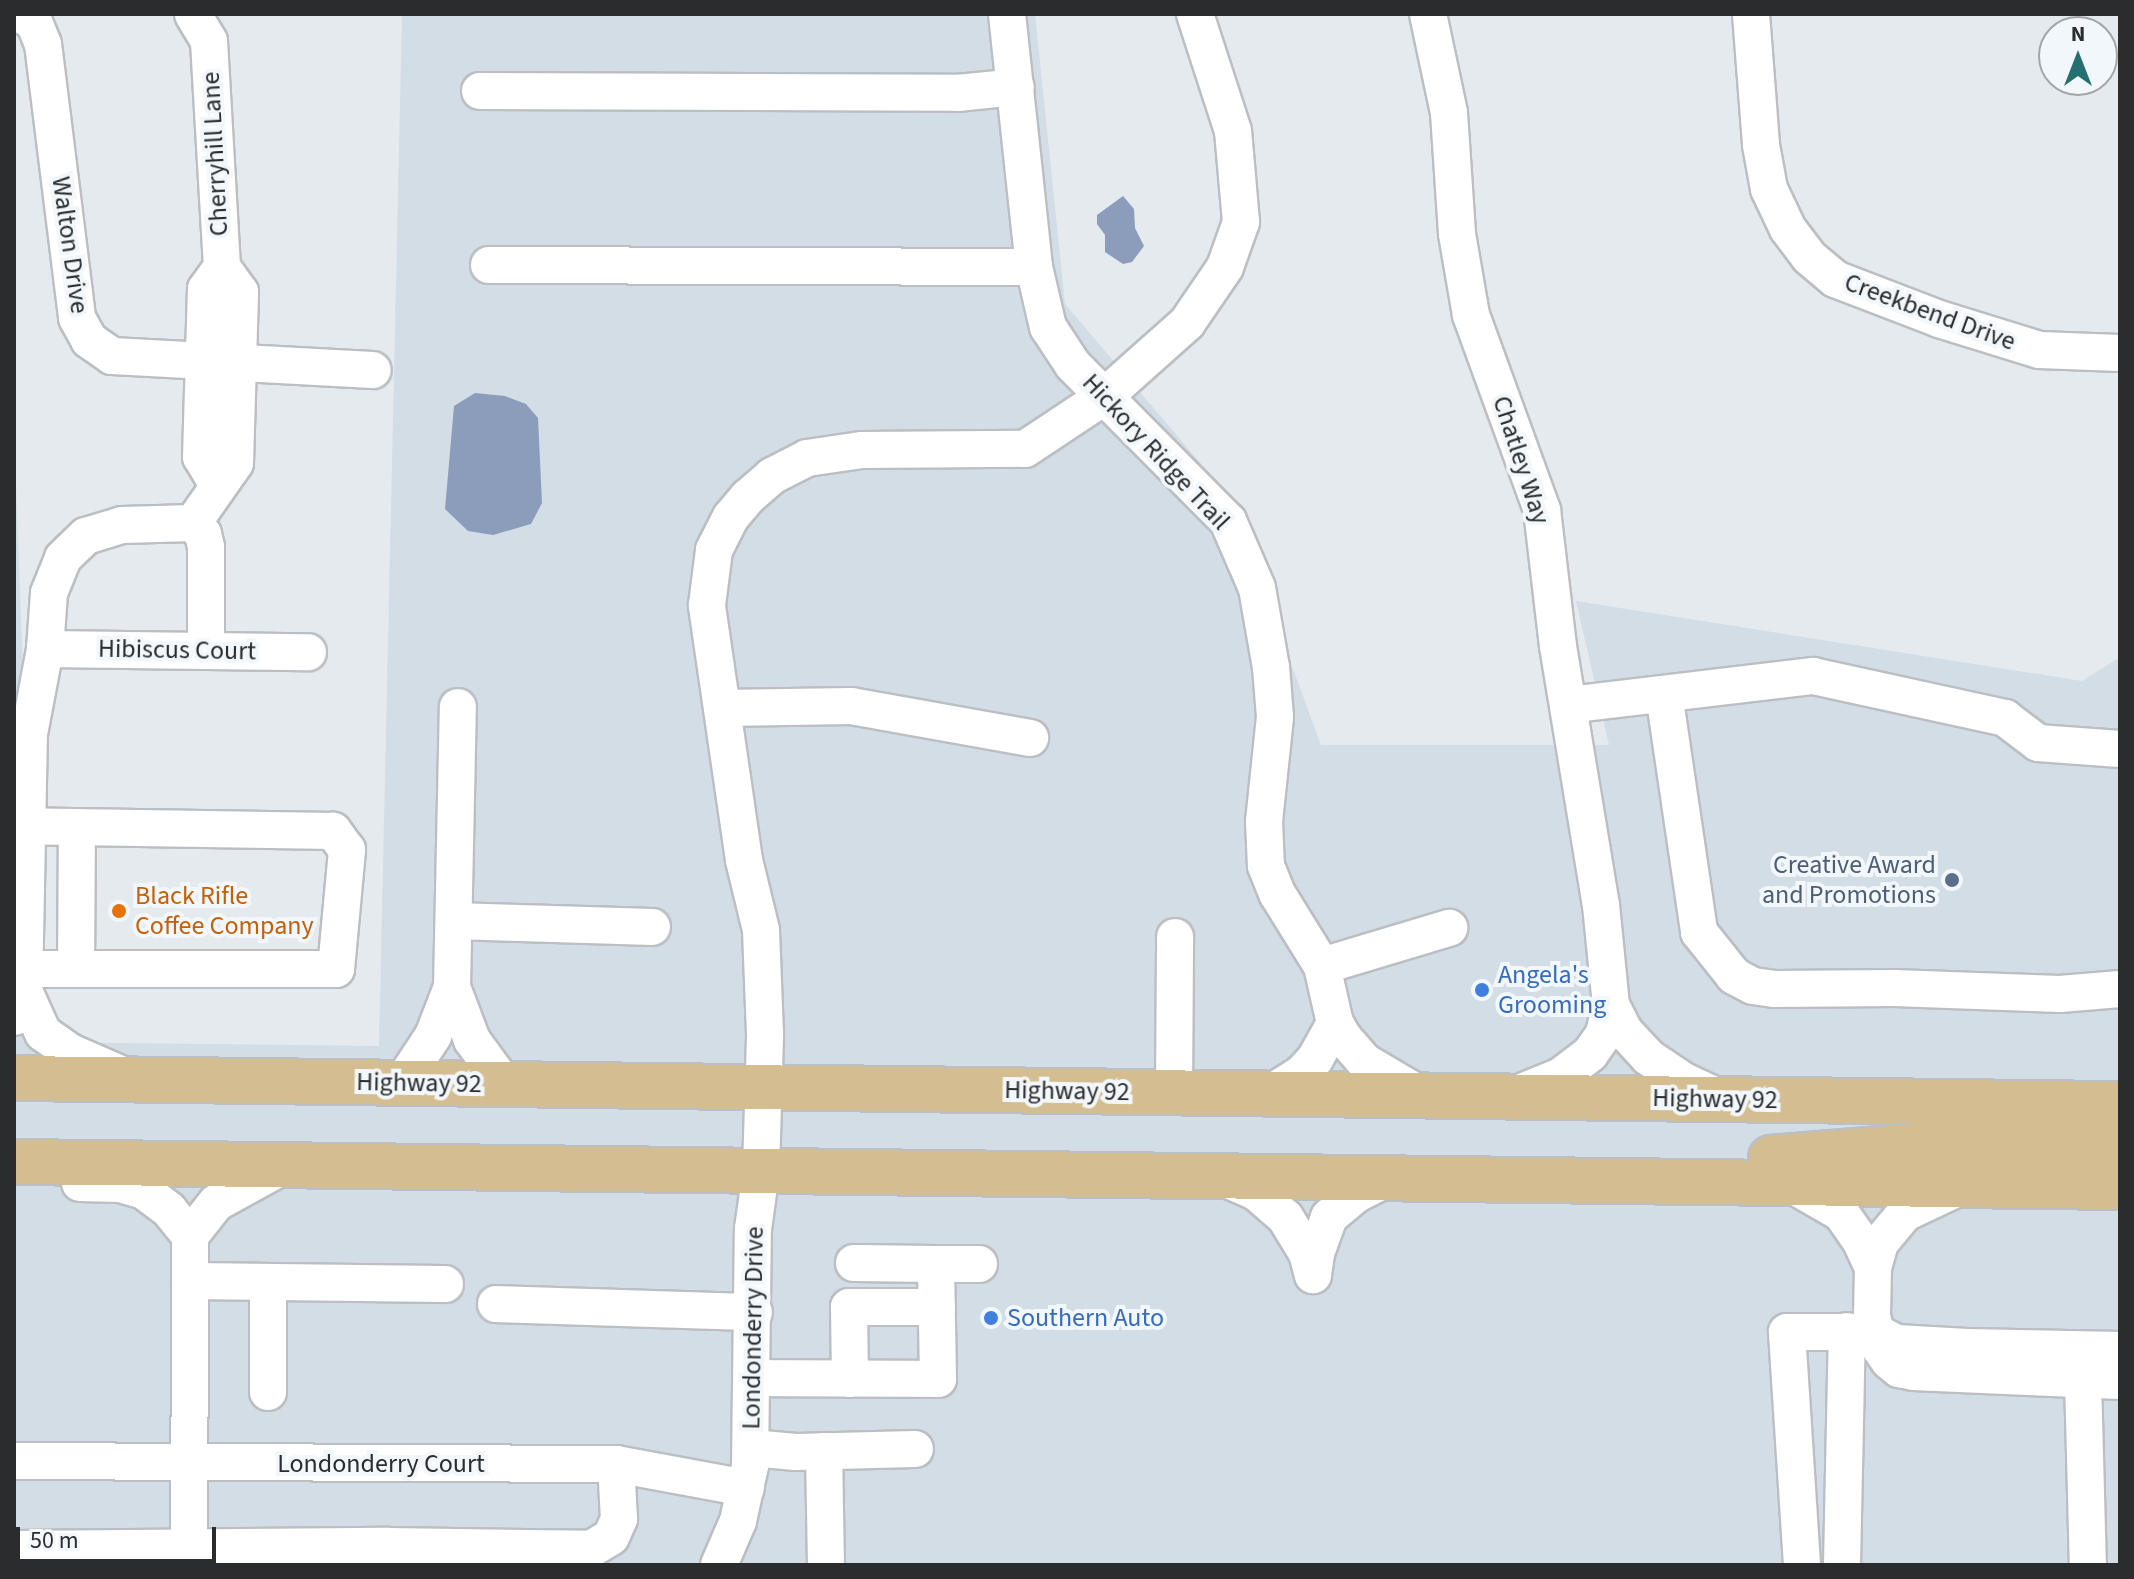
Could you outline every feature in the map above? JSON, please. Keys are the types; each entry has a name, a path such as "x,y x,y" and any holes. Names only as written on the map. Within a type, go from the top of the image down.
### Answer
{"main road":[{"name":"Highway 92","path":"14,1078 2120,1104"},
{"path":"1680,1181 1747,1162 1836,1151 1963,1144 2120,1145"},
{"path":"14,1162 2120,1187"}],"street":[{"name":"Walton Drive","path":"20,14 34,22 43,44 77,318 89,340 112,356 373,370"},
{"name":"Hickory Ridge Trail","path":"1007,14 1034,267 1048,327 1073,365 1228,521 1257,588 1267,628 1275,717 1264,821 1266,866 1278,895 1322,966 1335,1023 1365,1062 1421,1095"},
{"name":"Londonderry Drive","path":"719,1565 734,1533 746,1488 751,1448 753,1229 761,1171 765,1087 761,930 744,860 707,605 711,565 731,517 772,476 807,458 839,452 1025,449 1105,396 1187,323 1225,267 1241,222 1233,131 1195,14"},
{"name":"Chatley Way","path":"1428,14 1449,113 1457,234 1471,315 1542,510 1568,705 1601,905 1611,1005 1604,1034 1580,1064 1561,1076 1511,1096"},
{"name":"Creekbend Drive","path":"1751,14 1761,145 1769,189 1788,229 1809,257 1835,279 1996,337 2039,350 2120,353"},
{"name":"Cherryhill Lane","path":"193,523 235,463 240,363 240,292 222,267 209,23"},
{"path":"480,91 958,93 1016,87"},
{"path":"489,265 1034,267"},
{"name":"Cherryhill Lane","path":"218,485 201,457 206,289 222,267"},
{"path":"133,1080 70,1052 43,1033 21,992 29,734 45,649 49,593 63,558 86,536 122,525 193,523 203,534 206,547 206,650"},
{"name":"Hibiscus Court","path":"45,649 308,652"},
{"path":"1568,705 1813,676 2005,718 2038,743 2120,749"},
{"path":"1664,694 1699,932 1734,976 1753,986 1774,989 1894,988 2060,994 2120,989"},
{"path":"723,708 851,706 1030,738"},
{"path":"402,1083 433,1036 452,987 458,707"},
{"path":"21,992 76,968 336,969 347,850 333,831 26,826"},
{"path":"76,968 77,827"},
{"path":"454,921 652,927"},
{"path":"1322,966 1449,928"},
{"path":"1174,1092 1175,937"},
{"path":"452,987 472,1040 504,1084"},
{"name":"Chatley Way","path":"1611,1005 1625,1032 1648,1057 1684,1081 1724,1099"},
{"path":"1269,1094 1309,1066 1335,1023"},
{"path":"189,1557 190,1236 216,1203 285,1165"},
{"path":"1218,1176 1272,1203 1297,1235 1313,1275 1316,1253 1329,1217 1355,1195 1388,1178"},
{"path":"14,1182 135,1187 155,1197 190,1236"},
{"path":"1786,1182 1841,1213 1861,1242 1873,1268"},
{"path":"1842,1565 1861,1332 1880,1243 1905,1213 1919,1204 1967,1185"},
{"path":"854,1263 979,1264"},
{"path":"753,1378 938,1379 936,1264"},
{"path":"190,1281 445,1284"},
{"path":"268,1282 268,1392"},
{"path":"496,1304 754,1312"},
{"path":"850,1379 849,1307 937,1307"},
{"path":"1802,1565 1787,1332 1861,1332 1897,1343 1967,1347 2120,1350"},
{"path":"1861,1332 1899,1369 2120,1381"},
{"path":"2070,1378 2088,1565"},
{"path":"751,1448 824,1451 915,1449"},
{"path":"824,1451 826,1565"},
{"name":"Londonderry Court","path":"14,1461 616,1464 746,1488"},
{"path":"14,1549 189,1557 591,1549 611,1537 619,1519 616,1464"}],"shaded area":[{"path":"402,14 1035,14 1065,304 1230,498 1321,745 1609,745 1576,601 2082,681 2120,657 2120,1565 14,1565 14,431 37,1042 379,1046"}],"water":[{"path":"1123,196 1134,209 1135,228 1144,246 1132,262 1123,264 1105,252 1105,235 1097,224 1097,215"},
{"path":"475,393 505,396 526,404 538,418 542,503 531,524 493,535 468,531 445,509 454,406"}],"place":[{"name":"Creative Award and Promotions","path":"1952,880"},
{"name":"Black Rifle Coffee Company","path":"119,911"},
{"name":"Angela's Grooming","path":"1482,990"},
{"name":"Southern Auto","path":"991,1318"}]}
